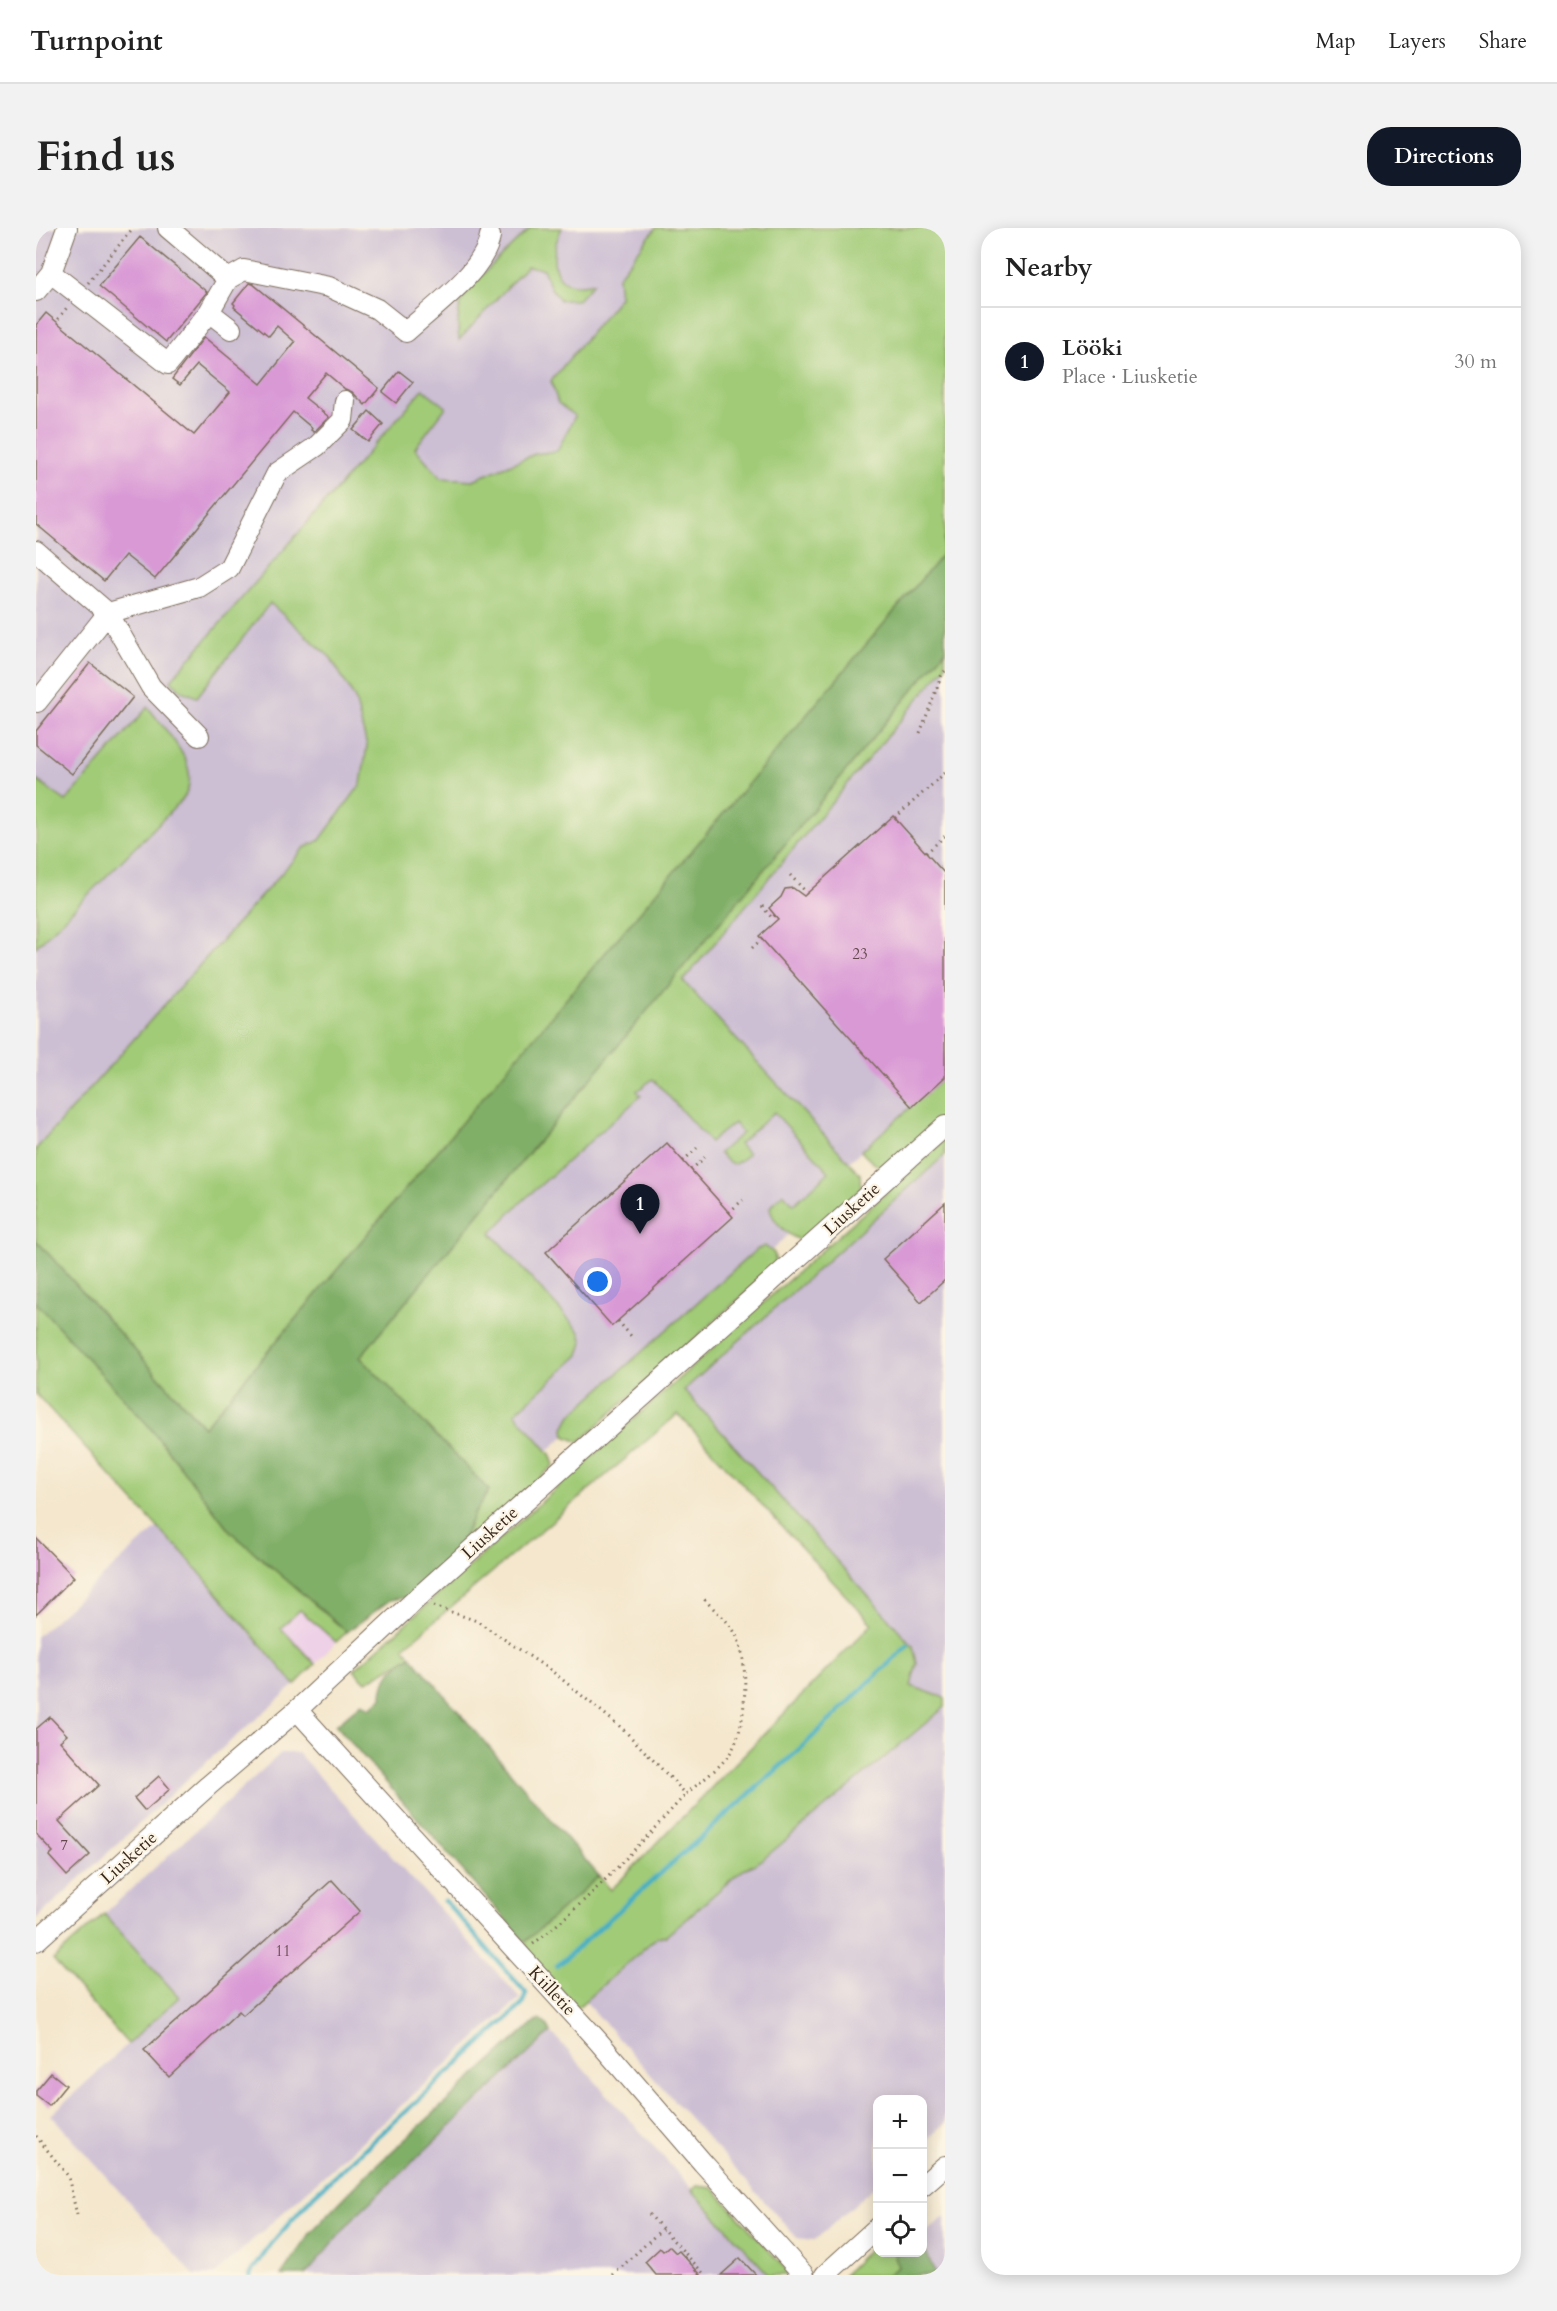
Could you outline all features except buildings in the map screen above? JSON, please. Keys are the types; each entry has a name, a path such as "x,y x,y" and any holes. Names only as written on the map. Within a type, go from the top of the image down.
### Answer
{"street":[{"path":"36,291 51,273 67,228"},
{"path":"168,228 228,279"},
{"path":"51,273 80,293 168,364 208,312 228,279 244,270 329,287 377,309 406,332 467,276 488,247 490,236"},
{"path":"208,312 231,330"},
{"path":"36,701 108,613 200,587 229,568 277,473 317,446 343,420 345,401"},
{"path":"36,551 108,613 151,687 199,736"},
{"name":"Liusketie","path":"36,1941 208,1786 297,1710 415,1600 945,1126"},
{"name":"Kiilletie","path":"297,1710 598,2041 703,2163 804,2275"},
{"path":"927,2182 945,2166"},
{"path":"825,2275 873,2232"}],"path":[{"path":"58,319 133,228"},
{"path":"920,733 945,671"},
{"path":"895,818 945,773"},
{"path":"926,853 945,836"},
{"path":"790,875 807,893"},
{"path":"762,906 772,918 775,915"},
{"path":"752,948 762,939"},
{"path":"683,1161 697,1148"},
{"path":"691,1170 705,1157"},
{"path":"729,1212 742,1200"},
{"path":"618,1321 631,1336"},
{"path":"519,1955 565,1920 612,1875 686,1794 732,1751 738,1738 744,1710 745,1668 735,1633 704,1599"},
{"path":"415,1600 477,1621 553,1672 623,1729 686,1794"},
{"path":"36,2136 68,2176 77,2215"},
{"path":"649,2214 705,2275"},
{"path":"613,2275 662,2229"}],"shaded area":[{"path":"36,228 531,228 500,257 461,300 457,326 460,339 527,266 543,268 551,288 560,300 592,283 578,286 562,280 554,270 554,243 562,228 656,228 618,277 620,297 551,381 575,416 557,451 535,454 473,480 441,478 414,448 446,407 423,389 197,697 270,603 331,658 355,699 367,746 361,784 320,840 304,848 36,1149 36,947 183,799 148,707 65,801 36,780"},
{"path":"945,667 945,1077 848,1163 683,981"},
{"path":"653,1078 710,1142 734,1123 742,1133 720,1153 748,1155 738,1144 774,1112 829,1172 794,1205 772,1215 789,1234 772,1250 769,1248 564,1433 565,1436 547,1451 514,1413 579,1355 580,1332 491,1233 518,1205 640,1096 637,1092"},
{"path":"945,1155 945,2123 927,2140 927,2095 873,2095 873,2188 815,2240 797,2238 585,2001 929,1693 911,1686 917,1663 913,1646 684,1390"},
{"path":"158,1527 178,1547 295,1685 195,1772 36,1919 36,1637"},
{"path":"300,1609 336,1642 315,1664 280,1629"},
{"path":"281,1753 298,1753 520,1998 214,2275 194,2275 51,2115 179,1997 104,1914"},
{"path":"551,2032 769,2275 306,2275 356,2215"},
{"path":"945,2216 945,2275 936,2275 927,2254 927,2232"}],"green space":[{"path":"531,228 562,228 555,250 556,270 568,283 579,285 593,283 578,300 560,300 551,288 543,269 527,266 459,340 459,312 465,296 493,264"},
{"path":"656,228 945,228 945,536 942,555 204,1427 36,1240 36,1149 304,848 320,840 361,784 367,746 355,699 331,658 270,603 197,697 182,691 171,680 423,389 446,407 415,448 441,478 473,480 535,454 557,451 575,416 558,403 551,381 620,297 618,277"},
{"path":"945,536 945,651 360,1357 489,1490 473,1516 456,1556 410,1597 390,1600 347,1632 231,1532 148,1425 36,1302 36,1240 204,1427 942,555"},
{"path":"945,651 945,667 683,981 860,1174 861,1189 804,1241 799,1240 778,1223 770,1207 783,1193 794,1204 829,1172 774,1112 739,1144 748,1154 733,1164 719,1153 742,1133 734,1123 710,1142 653,1079 637,1091 641,1096 518,1205 491,1233 580,1332 583,1343 579,1355 515,1413 550,1454 554,1465 456,1556 473,1516 489,1490 360,1357"},
{"path":"148,707 180,750 186,762 189,787 183,799 36,947 36,780 66,801"},
{"path":"945,1077 945,1115 891,1163 878,1165 861,1151"},
{"path":"945,1140 945,1155 684,1390 913,1646 917,1663 911,1686 945,1698 945,1707 762,1860 740,1872 666,1936 657,1937 577,2008 532,1959 525,1942 599,1876 611,1890 872,1624 678,1414 404,1647 411,1656 366,1682 354,1670"},
{"path":"765,1246 774,1253 777,1265 579,1442 565,1436 564,1428 571,1415 756,1250"},
{"path":"36,1302 148,1425 231,1532 347,1632 336,1642 300,1610 281,1628 315,1664 295,1685 178,1547 36,1394"},
{"path":"411,1656 599,1876 525,1942 336,1725 362,1703 370,1708 382,1698 384,1684 390,1673"},
{"path":"104,1914 179,1997 128,2044 53,1960"},
{"path":"540,2020 548,2026 551,2032 356,2215 306,2275 281,2275 311,2232 366,2175 532,2024"},
{"path":"697,2186 713,2188 791,2275 769,2275 692,2190"},
{"path":"873,2245 873,2257 895,2257 898,2267 887,2275 843,2275"},
{"path":"927,2254 936,2275 887,2275 898,2267 895,2257 927,2257"}],"waterway":[{"path":"557,1966 803,1746 908,1645"},
{"path":"250,2275 271,2244 314,2195 522,2005 526,1993 445,1901"}],"place":[{"name":"Lööki","path":"640,1234"}]}
